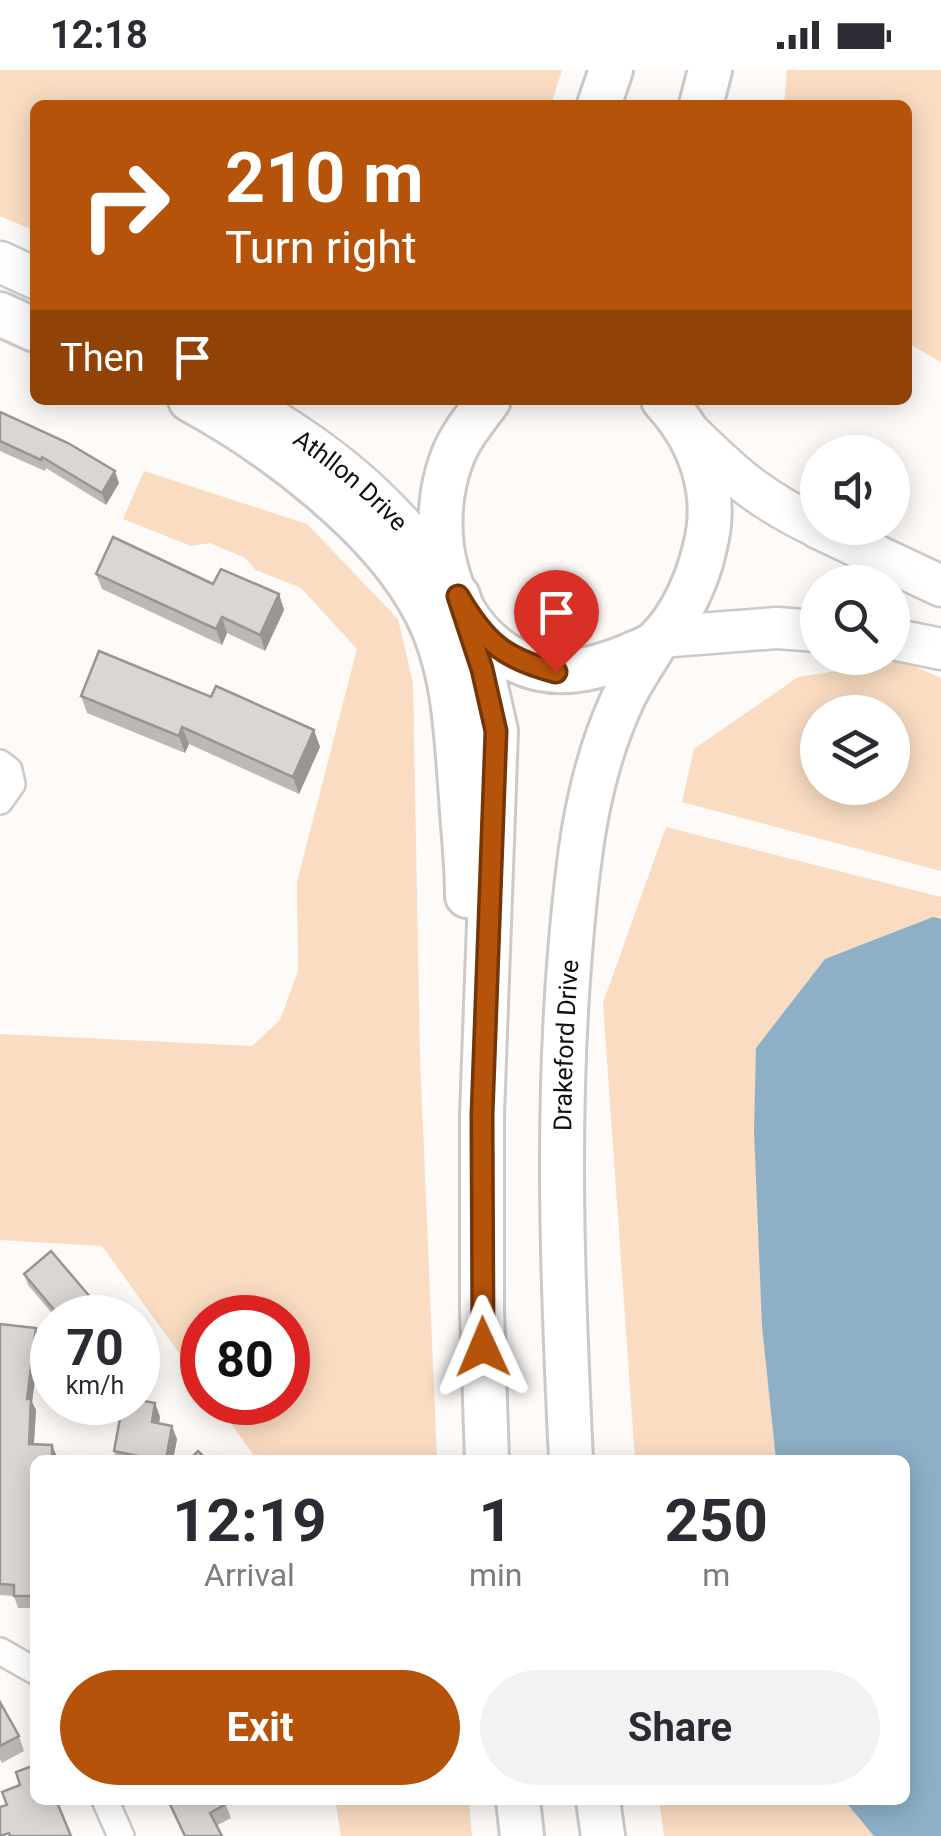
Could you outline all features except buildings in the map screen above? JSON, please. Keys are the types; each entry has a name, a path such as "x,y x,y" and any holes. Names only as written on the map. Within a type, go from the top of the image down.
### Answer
{"highway":[{"path":"601,100 610,70"},
{"path":"702,100 710,70"},
{"path":"0,314 30,328"},
{"path":"198,405 254,440 366,532 388,554 426,613 448,674 456,727 467,879 470,1064 482,1115"},
{"path":"486,405 453,455 443,488 440,528 452,588 482,669 496,731 482,1115 482,1309 488,1455"},
{"name":"Drakeford Drive","path":"571,1455 561,1208 563,1040 578,855 588,803 621,703 697,576 708,535 700,454 669,408"},
{"path":"452,588 474,624 500,650 527,665 577,672 609,664 657,640"},
{"path":"519,1805 522,1836"},
{"path":"599,1805 602,1836"}],"main road":[{"path":"0,262 30,276"},
{"path":"0,304 30,314"},
{"name":"Athllon Drive","path":"247,405 294,432 370,490 420,544 452,588"},
{"path":"669,408 742,484 800,518"},
{"path":"856,545 941,586"},
{"path":"657,640 778,628 800,630"},
{"path":"910,643 941,650"}],"street":[{"path":"0,764 9,770 12,784 0,801"},
{"path":"0,1651 30,1668"},
{"path":"108,1805 121,1836"}],"shaded area":[{"path":"0,70 562,70 553,100 30,100 30,229 0,216"},
{"path":"787,70 941,70 941,362 912,345 912,100 784,100"},
{"path":"144,471 307,524 398,619 413,683 420,1057 437,1455 253,1455 232,1425 310,1425 310,1295 180,1295 180,1354 160,1327 160,1295 137,1295 102,1246 0,1240 0,1034 252,1046 280,1020 298,971 297,882 357,649 301,588 256,570 245,558 210,543 191,546 123,519"},
{"path":"910,664 941,678 941,871 682,802 694,749 798,677 910,675"},
{"path":"666,827 941,897 941,1836 664,1836 660,1805 910,1805 910,1455 635,1455 603,1003"},
{"path":"336,1805 469,1805 472,1836 341,1836"}],"water":[{"path":"933,917 941,919 941,1836 874,1836 848,1805 910,1805 910,1455 775,1455 762,1326 754,1131 756,1048 825,959"}],"route":[{"path":"483,1347 482,1115 496,731 482,669 458,596 489,641 527,665 556,672"}]}
